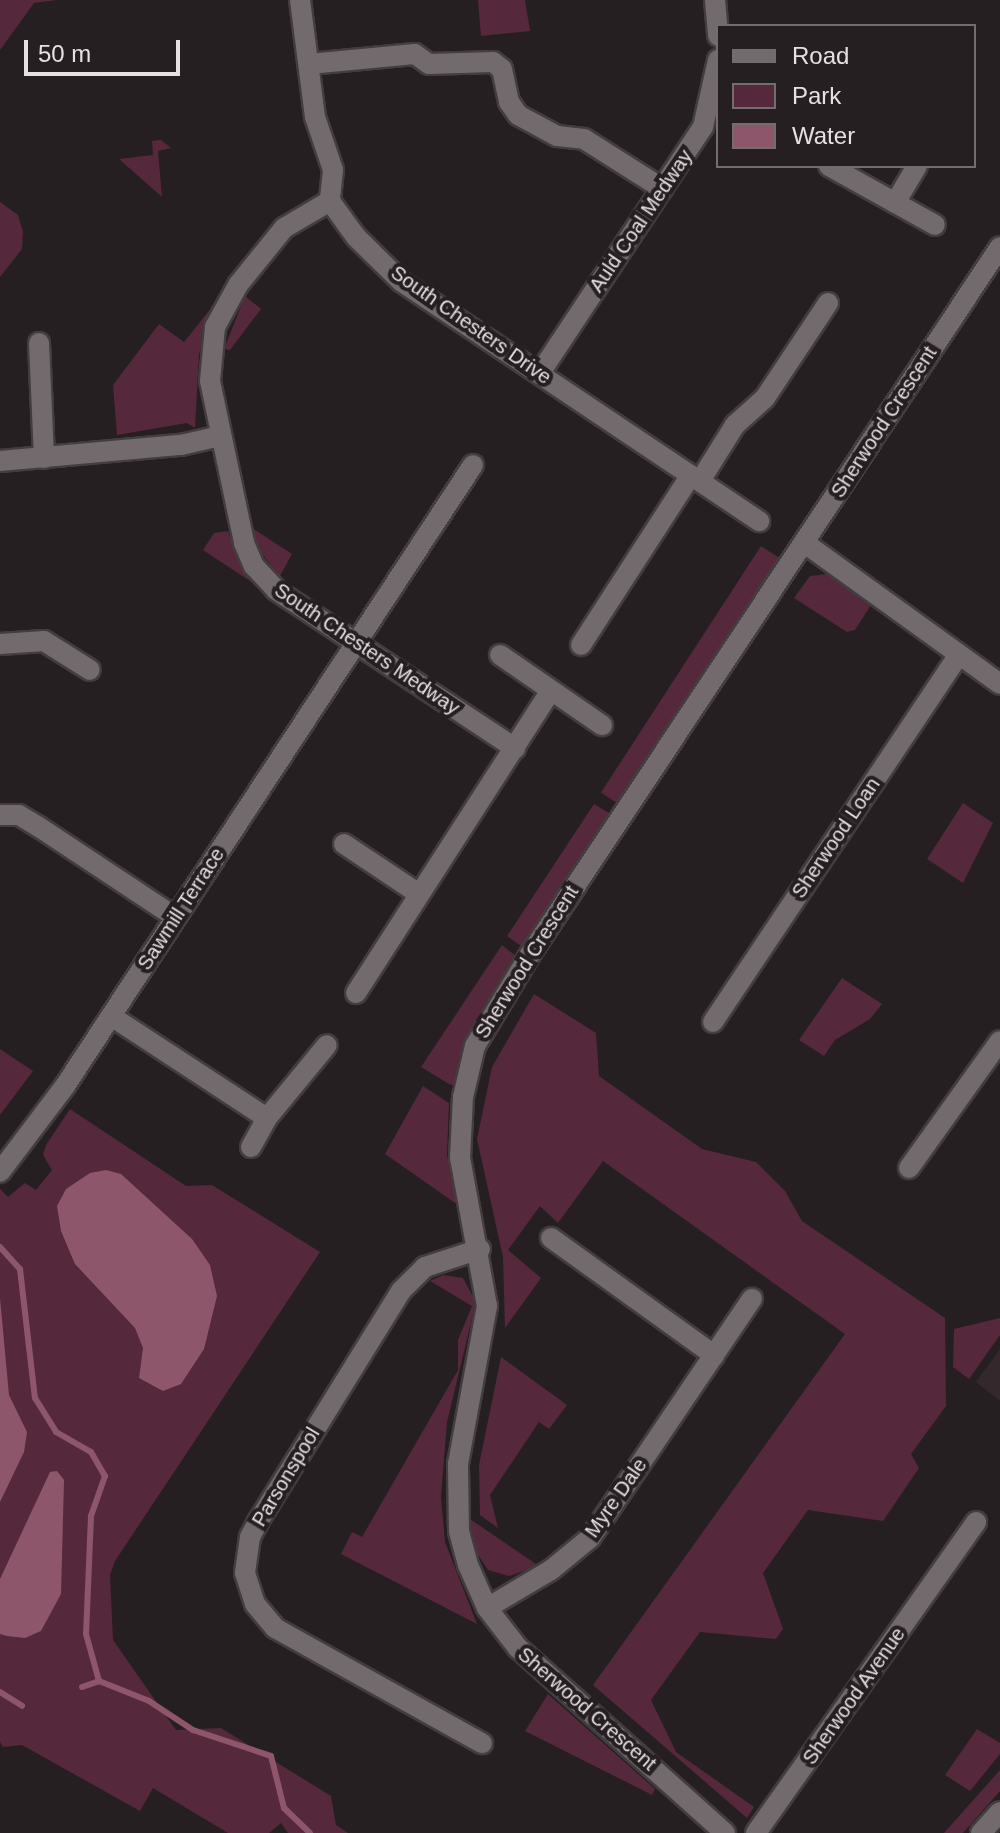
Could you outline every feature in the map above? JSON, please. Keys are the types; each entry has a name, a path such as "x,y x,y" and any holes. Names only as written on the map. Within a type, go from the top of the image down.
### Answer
{"street":[{"path":"300,0 315,117 333,170 330,201"},
{"path":"715,0 717,24"},
{"path":"309,64 415,54 429,64 493,62 502,69 509,102 518,115 557,136 584,139 663,189"},
{"name":"Auld Coal Medway","path":"540,373 713,112 716,81"},
{"path":"833,168 935,225"},
{"path":"895,203 916,168"},
{"name":"South Chesters Drive","path":"330,201 402,282 759,521"},
{"name":"South Chesters Medway","path":"330,201 284,228 238,285 215,327 210,381 235,514 254,566 276,590 515,748"},
{"name":"Sherwood Crescent","path":"725,1833 533,1663 487,1608 468,1565 457,1504 462,1434 487,1306 480,1249 460,1158 463,1097 475,1046 621,814 806,544 999,252"},
{"path":"581,645 735,425 765,398 828,303"},
{"path":"39,343 44,458"},
{"path":"0,461 220,436"},
{"name":"Sawmill Terrace","path":"0,1172 32,1135 473,465"},
{"path":"806,544 1000,684"},
{"path":"0,644 44,641 90,670"},
{"path":"500,655 602,725"},
{"name":"Sherwood Loan","path":"713,1022 959,655"},
{"path":"356,993 551,690"},
{"path":"0,815 19,815 175,917"},
{"path":"344,844 419,894"},
{"path":"111,1016 267,1118"},
{"path":"909,1168 1000,1041"},
{"path":"251,1147 267,1118 327,1045"},
{"path":"551,1238 714,1355"},
{"name":"Parsonspool","path":"480,1249 425,1267 401,1291 258,1522 250,1537 245,1573 255,1604 275,1628 482,1743"},
{"name":"Myre Dale","path":"487,1608 551,1570 590,1538 752,1299"},
{"name":"Sherwood Avenue","path":"756,1833 945,1554 976,1522"},
{"path":"981,1833 1000,1812"}],"shaded area":[{"path":"1000,1349 1000,1401 976,1382"}],"green space":[{"path":"0,0 57,0 34,3 0,50"},
{"path":"478,0 525,0 530,31 481,36"},
{"path":"161,140 171,148 158,151 162,197 119,159 153,155 152,141"},
{"path":"0,202 18,215 23,232 22,249 0,277"},
{"path":"245,296 261,309 230,350 224,349"},
{"path":"216,302 199,354 195,428 187,423 117,435 113,385 159,324 184,342"},
{"path":"252,528 292,554 280,576 257,548"},
{"path":"228,531 253,583 203,550 214,533"},
{"path":"761,546 781,559 621,806 601,793"},
{"path":"827,574 871,605 855,630 847,632 794,598 810,576"},
{"path":"963,803 993,823 963,883 927,859"},
{"path":"594,804 612,815 521,946 507,936"},
{"path":"502,945 517,957 456,1086 449,1084 421,1067"},
{"path":"842,978 882,1004 870,1019 835,1040 824,1056 799,1040"},
{"path":"534,994 596,1033 599,1076 702,1149 756,1162 785,1191 802,1221 945,1318 946,1406 911,1454 919,1468 883,1521 808,1510 763,1573 783,1629 776,1639 700,1632 651,1700 676,1752 754,1807 747,1818 593,1685 845,1334 603,1161 558,1223 540,1206 508,1250 541,1278 505,1328 503,1257 477,1139 492,1067"},
{"path":"0,1049 33,1071 0,1115"},
{"path":"423,1086 449,1103 447,1155 458,1205 385,1154"},
{"path":"70,1109 186,1186 212,1185 320,1252 115,1561 110,1575 113,1640 176,1730 221,1728 331,1796 336,1825 348,1833 288,1833 281,1823 269,1833 228,1833 153,1788 140,1811 22,1745 3,1747 0,1742 0,1189 8,1197 25,1183 36,1190 52,1170 43,1155 46,1145"},
{"path":"443,1275 463,1278 476,1302 447,1422 441,1497 445,1542 477,1624 341,1554 352,1532 362,1537 458,1370 458,1340 472,1306 430,1281"},
{"path":"1000,1318 1000,1335 969,1379 953,1367 954,1329"},
{"path":"501,1357 567,1405 549,1429 539,1422 490,1495 498,1528 480,1515 479,1465"},
{"path":"470,1519 539,1566 509,1576 488,1570 473,1547"},
{"path":"548,1694 655,1789 652,1795 525,1731"},
{"path":"977,1729 1000,1743 1000,1754 970,1791 945,1775"},
{"path":"1000,1770 1000,1791 963,1833 944,1833"}],"water":[{"path":"106,1170 121,1174 192,1239 210,1265 217,1296 204,1349 181,1384 163,1391 139,1378 143,1348 135,1328 75,1264 61,1231 57,1206 66,1189 90,1173"},
{"path":"0,1298 9,1395 27,1432 24,1452 0,1502"},
{"path":"57,1471 64,1480 61,1594 41,1631 25,1638 0,1634 0,1579 50,1472"}],"waterway":[{"path":"0,1247 20,1269 35,1398 56,1432 91,1452 105,1476 91,1516 86,1634 99,1681 149,1701 193,1730 271,1756 284,1808 310,1833"},
{"path":"82,1687 99,1681"},
{"path":"0,1692 22,1706"}]}
